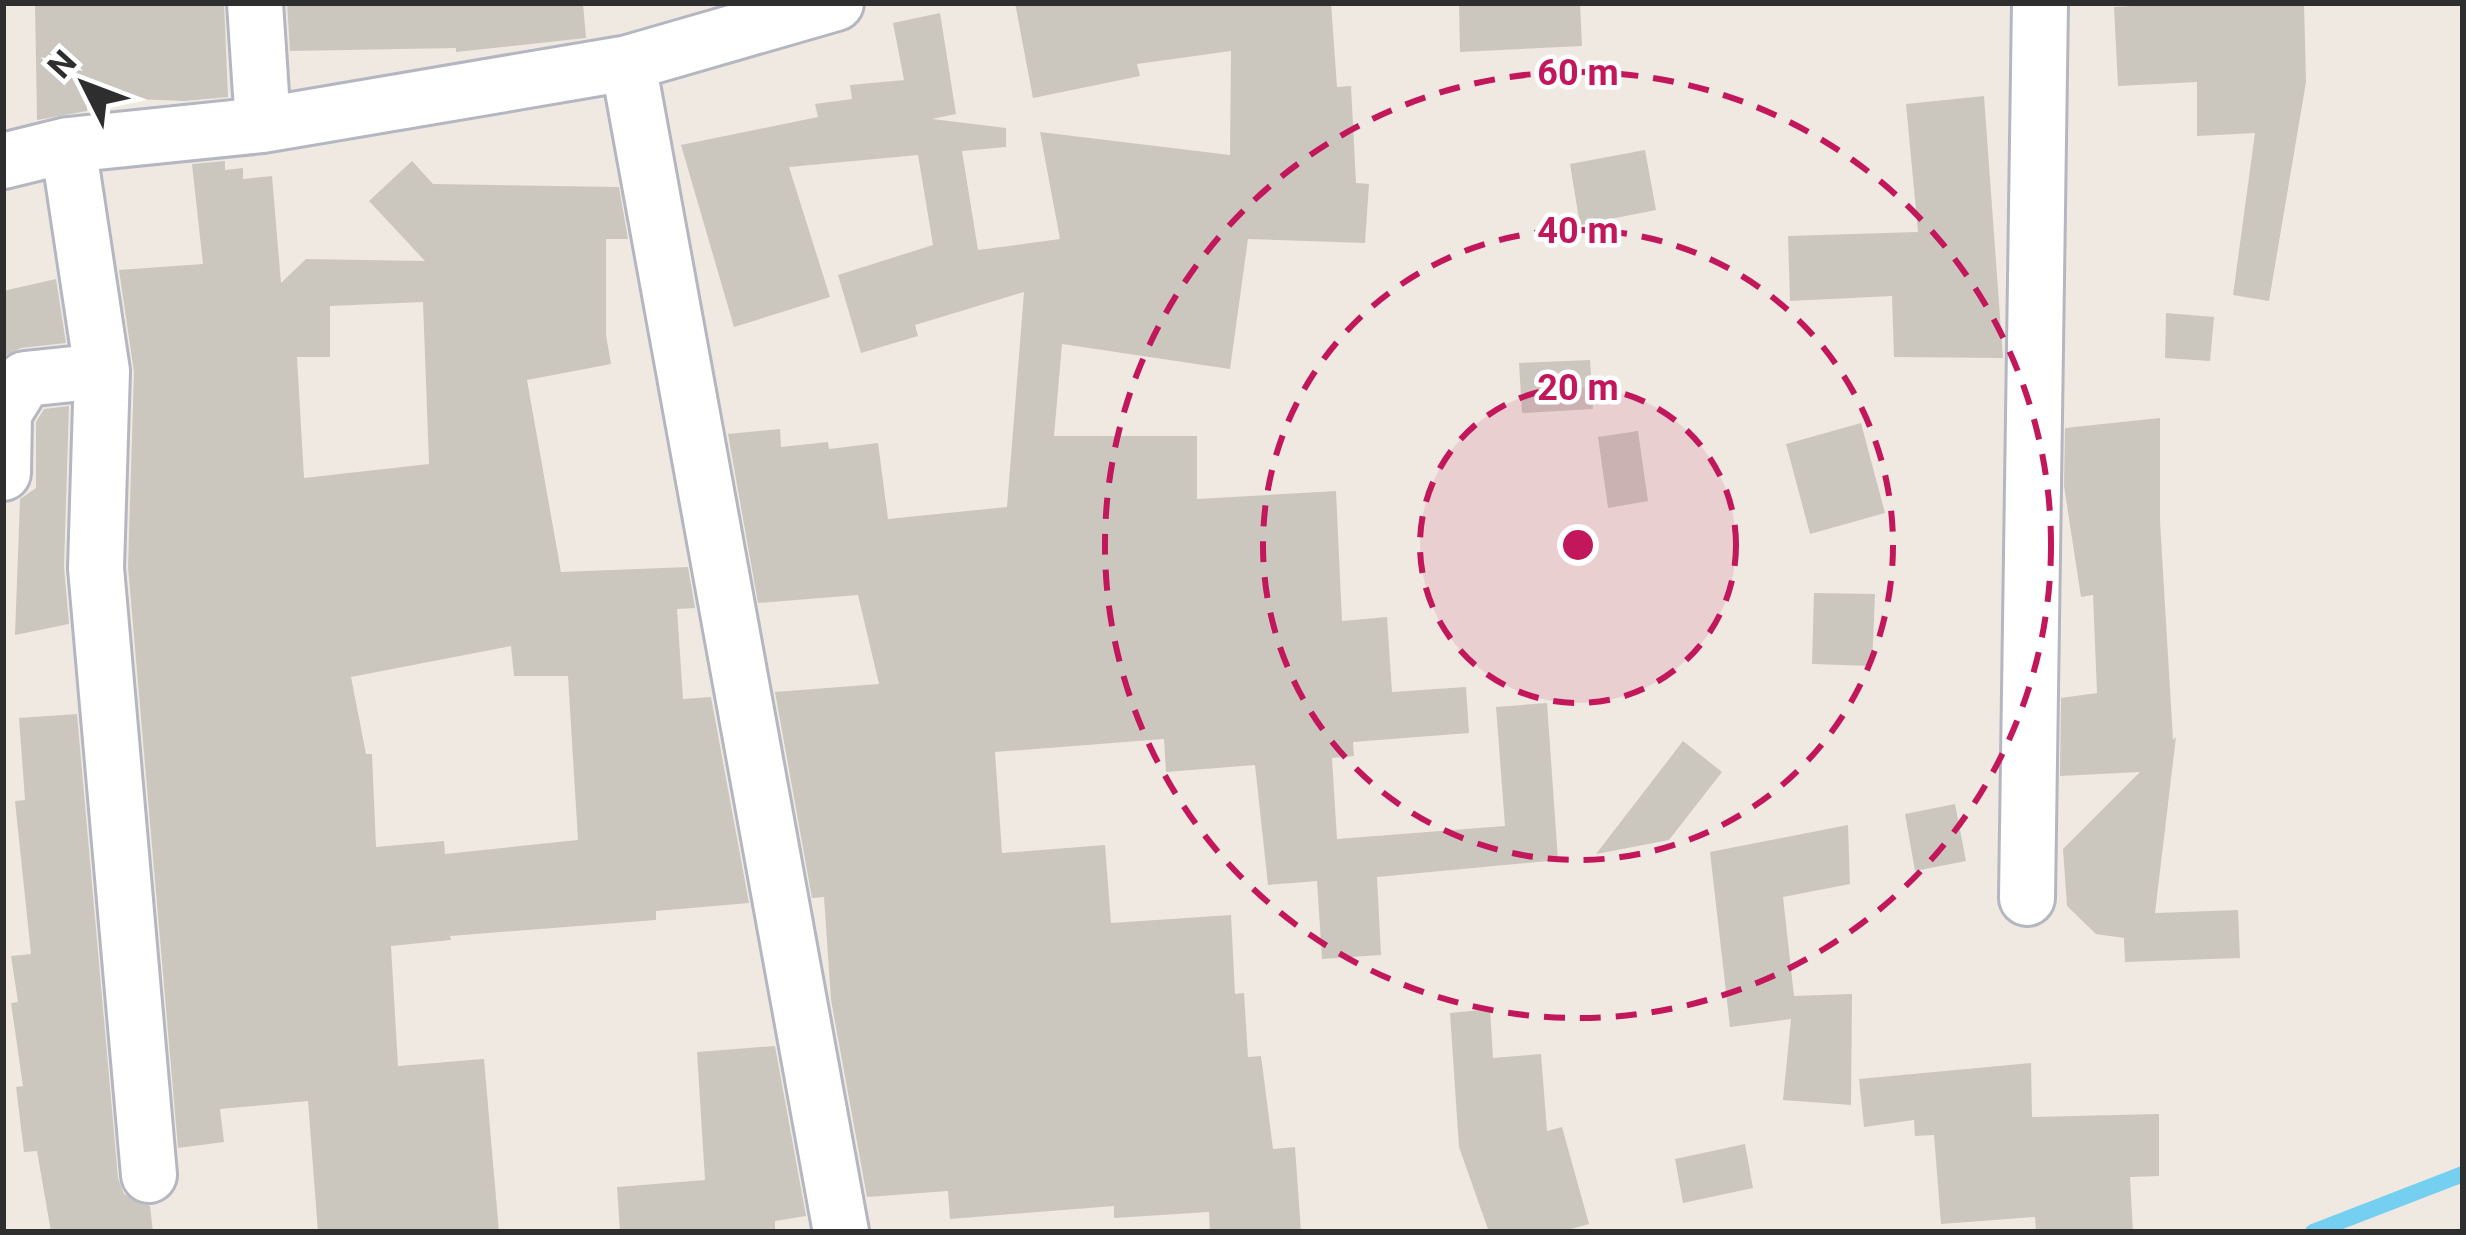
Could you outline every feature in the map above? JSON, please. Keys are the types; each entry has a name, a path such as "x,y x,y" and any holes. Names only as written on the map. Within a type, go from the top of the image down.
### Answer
{"street":[{"path":"255,3 263,125"},
{"path":"3,161 68,146 263,125 628,64 836,3"},
{"path":"2027,898 2040,3"},
{"path":"628,64 841,1232"},
{"path":"68,146 102,371 96,568 149,1175"},
{"path":"3,473 4,413 25,379 102,371"}],"building":[{"path":"35,3 224,3 228,97 185,101 87,97 87,111 37,120"},
{"path":"287,3 583,3 586,38 456,52 456,48 290,51"},
{"path":"1015,3 1331,3 1337,87 1351,86 1356,183 1369,184 1365,243 1248,239 1230,369 1062,344 1054,436 1197,436 1197,499 1336,491 1342,621 1387,617 1392,692 1466,687 1469,733 1353,742 1354,756 1332,758 1337,839 1505,826 1496,707 1547,703 1558,860 1377,877 1381,955 1322,959 1317,881 1268,885 1255,765 1166,772 1164,739 995,752 1002,853 1105,845 1111,923 1231,915 1235,994 1244,993 1248,1057 1261,1056 1273,1149 1295,1147 1301,1232 1210,1232 1209,1212 1114,1218 1114,1206 950,1219 948,1191 867,1197 831,1000 824,897 812,898 775,692 879,684 858,595 758,603 728,434 780,429 781,447 828,442 829,449 878,443 888,519 1007,507 1024,292 915,325 918,336 861,353 838,275 933,245 918,155 789,167 830,297 734,327 681,145 818,117 815,104 852,99 850,85 904,80 893,23 940,13 956,114 932,119 1006,128 1006,147 962,151 978,250 1060,239 1040,132 1230,155 1231,51 1137,64 1140,76 1033,98"},
{"path":"1459,3 1580,3 1582,46 1460,52"},
{"path":"2304,3 2306,82 2269,301 2233,295 2255,133 2197,136 2197,82 2118,86 2114,7"},
{"path":"1984,96 2003,358 1894,357 1892,296 1790,301 1788,236 1918,232 1906,104"},
{"path":"1645,150 1656,210 1580,225 1570,164"},
{"path":"225,161 225,170 243,168 243,179 272,176 281,283 306,259 425,261 369,201 412,161 433,184 619,187 628,239 606,239 606,335 611,364 527,380 561,572 688,567 695,608 677,609 683,699 711,697 749,903 656,911 656,920 450,936 451,940 391,946 398,1066 484,1059 499,1232 318,1232 308,1101 220,1109 224,1142 178,1148 128,567 134,372 119,270 203,264 192,164","holes":["423,302 429,464 304,478 297,357 330,357 330,306","511,646 514,676 568,676 578,840 445,854 444,841 376,847 372,754 366,754 351,677"]},
{"path":"56,279 66,343 21,348 3,357 3,291"},
{"path":"2166,313 2214,317 2210,361 2165,358"},
{"path":"1590,360 1593,409 1522,413 1519,363"},
{"path":"69,406 64,567 69,624 15,635 20,499 36,488 36,422 44,409"},
{"path":"2160,418 2160,521 2173,740 2176,737 2155,913 2238,910 2240,958 2125,962 2124,938 2096,934 2067,906 2063,849 2140,772 2060,776 2061,698 2097,693 2093,595 2081,597 2064,486 2065,428"},
{"path":"1861,423 1885,513 1810,534 1786,444"},
{"path":"1638,431 1648,501 1608,508 1598,437"},
{"path":"1814,593 1875,594 1872,666 1812,664"},
{"path":"77,714 118,1178 124,1194 150,1206 153,1232 51,1232 37,1151 24,1152 16,1087 23,1086 11,1003 18,1002 11,956 31,954 15,801 25,800 19,718"},
{"path":"1683,741 1722,772 1669,840 1596,854"},
{"path":"1955,804 1966,861 1915,871 1905,814"},
{"path":"1848,825 1850,884 1783,897 1794,996 1852,994 1851,1105 1783,1100 1791,1019 1730,1027 1710,852"},
{"path":"1490,1009 1493,1058 1541,1054 1547,1131 1562,1127 1589,1224 1560,1232 1489,1232 1459,1147 1450,1013"},
{"path":"775,1046 806,1216 775,1221 775,1232 620,1232 617,1187 705,1180 697,1052"},
{"path":"2031,1063 2032,1117 2159,1114 2159,1176 2130,1177 2133,1232 2036,1232 2035,1217 1941,1224 1934,1135 1915,1136 1914,1120 1864,1127 1859,1079"},
{"path":"1745,1144 1753,1188 1683,1203 1675,1159"}],"waterway":[{"path":"2313,1232 2463,1174"}]}
